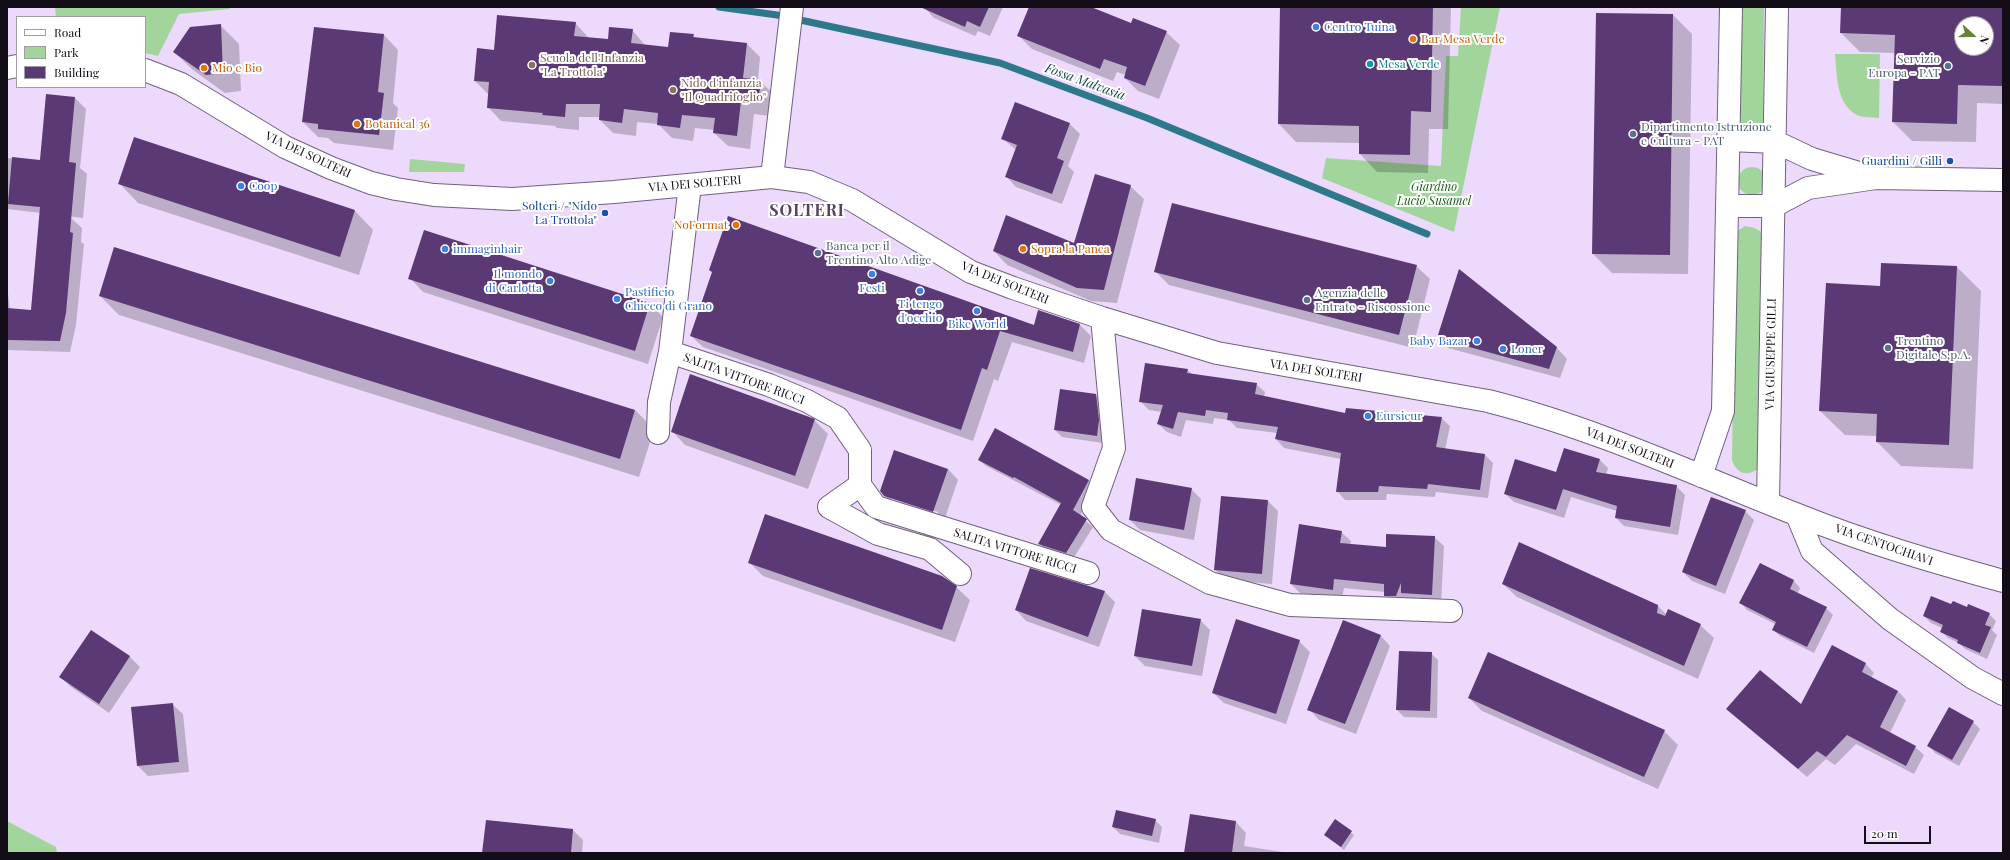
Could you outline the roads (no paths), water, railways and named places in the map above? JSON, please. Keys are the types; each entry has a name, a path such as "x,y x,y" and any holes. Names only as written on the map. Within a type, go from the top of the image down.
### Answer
{"street":[{"path":"1701,476 1723,411 1731,7"},
{"name":"VIA GIUSEPPE GILLI","path":"1768,502 1776,142 1777,7"},
{"path":"772,177 790,17"},
{"name":"VIA DEI SOLTERI","path":"146,70 181,84 285,147 328,167 371,183 414,194 512,199 772,177 809,182 823,186 852,200 971,272 1102,318 1217,353 1488,401 1528,412 1768,502"},
{"path":"1729,140 1776,142 1812,159 1876,178"},
{"path":"1728,206 1774,206 1808,188 1876,178 2003,180"},
{"name":"SALITA VITTORE RICCI","path":"658,433 659,402 670,352 690,185"},
{"path":"1102,318 1114,448 1093,507 1111,530 1210,583 1290,605 1451,611"},
{"name":"SALITA VITTORE RICCI","path":"670,352 769,385 807,401 838,418 860,450 860,485 876,508 1088,573"},
{"path":"860,485 829,507 878,534 930,549 960,574"},
{"name":"VIA CENTOCHIAVI","path":"1768,502 1797,515 1930,562 2003,581"},
{"path":"1797,515 1812,551 1890,619 1973,678 2003,694"}],"waterway":[{"name":"Fossa Malvasia","path":"719,7 777,15 1000,63 1147,118 1427,234"}],"place":[{"name":"Centro Tuina","path":"1316,27"},
{"name":"Bar Mesa Verde","path":"1413,39"},
{"name":"Mesa Verde","path":"1370,64"},
{"name":"Scuola dell'Infanzia \"La Trottola\"","path":"532,65"},
{"name":"Servizio Europa - PAT","path":"1948,66"},
{"name":"Mio e Bio","path":"204,68"},
{"name":"Nido d'infanzia \"Il Quadrifoglio\"","path":"673,90"},
{"name":"Botanical 36","path":"357,124"},
{"name":"Dipartimento Istruzione e Cultura - PAT","path":"1633,134"},
{"name":"Guardini / Gilli","path":"1950,161"},
{"name":"Coop","path":"241,186"},
{"name":"Solteri / \"Nido La Trottola\"","path":"605,213"},
{"name":"NoFormat","path":"736,225"},
{"name":"immaginhair","path":"445,249"},
{"name":"Sopra la Panca","path":"1023,249"},
{"name":"Banca per il Trentino Alto Adige","path":"818,253"},
{"name":"Festi","path":"872,274"},
{"name":"Il mondo di Carlotta","path":"550,281"},
{"name":"Ti tengo d'occhio","path":"920,291"},
{"name":"Pastificio Chicco di Grano","path":"617,299"},
{"name":"Agenzia delle Entrate - Riscossione","path":"1307,300"},
{"name":"Bike World","path":"977,311"},
{"name":"Baby Bazar","path":"1477,341"},
{"name":"Trentino Digitale S.p.A.","path":"1888,348"},
{"name":"Loner","path":"1503,349"},
{"name":"Eursicur","path":"1368,416"}],"district":[{"name":"SOLTERI","path":"807,211"}],"park label":[{"name":"Giardino Lucio Susamel","path":"1434,194"}]}
